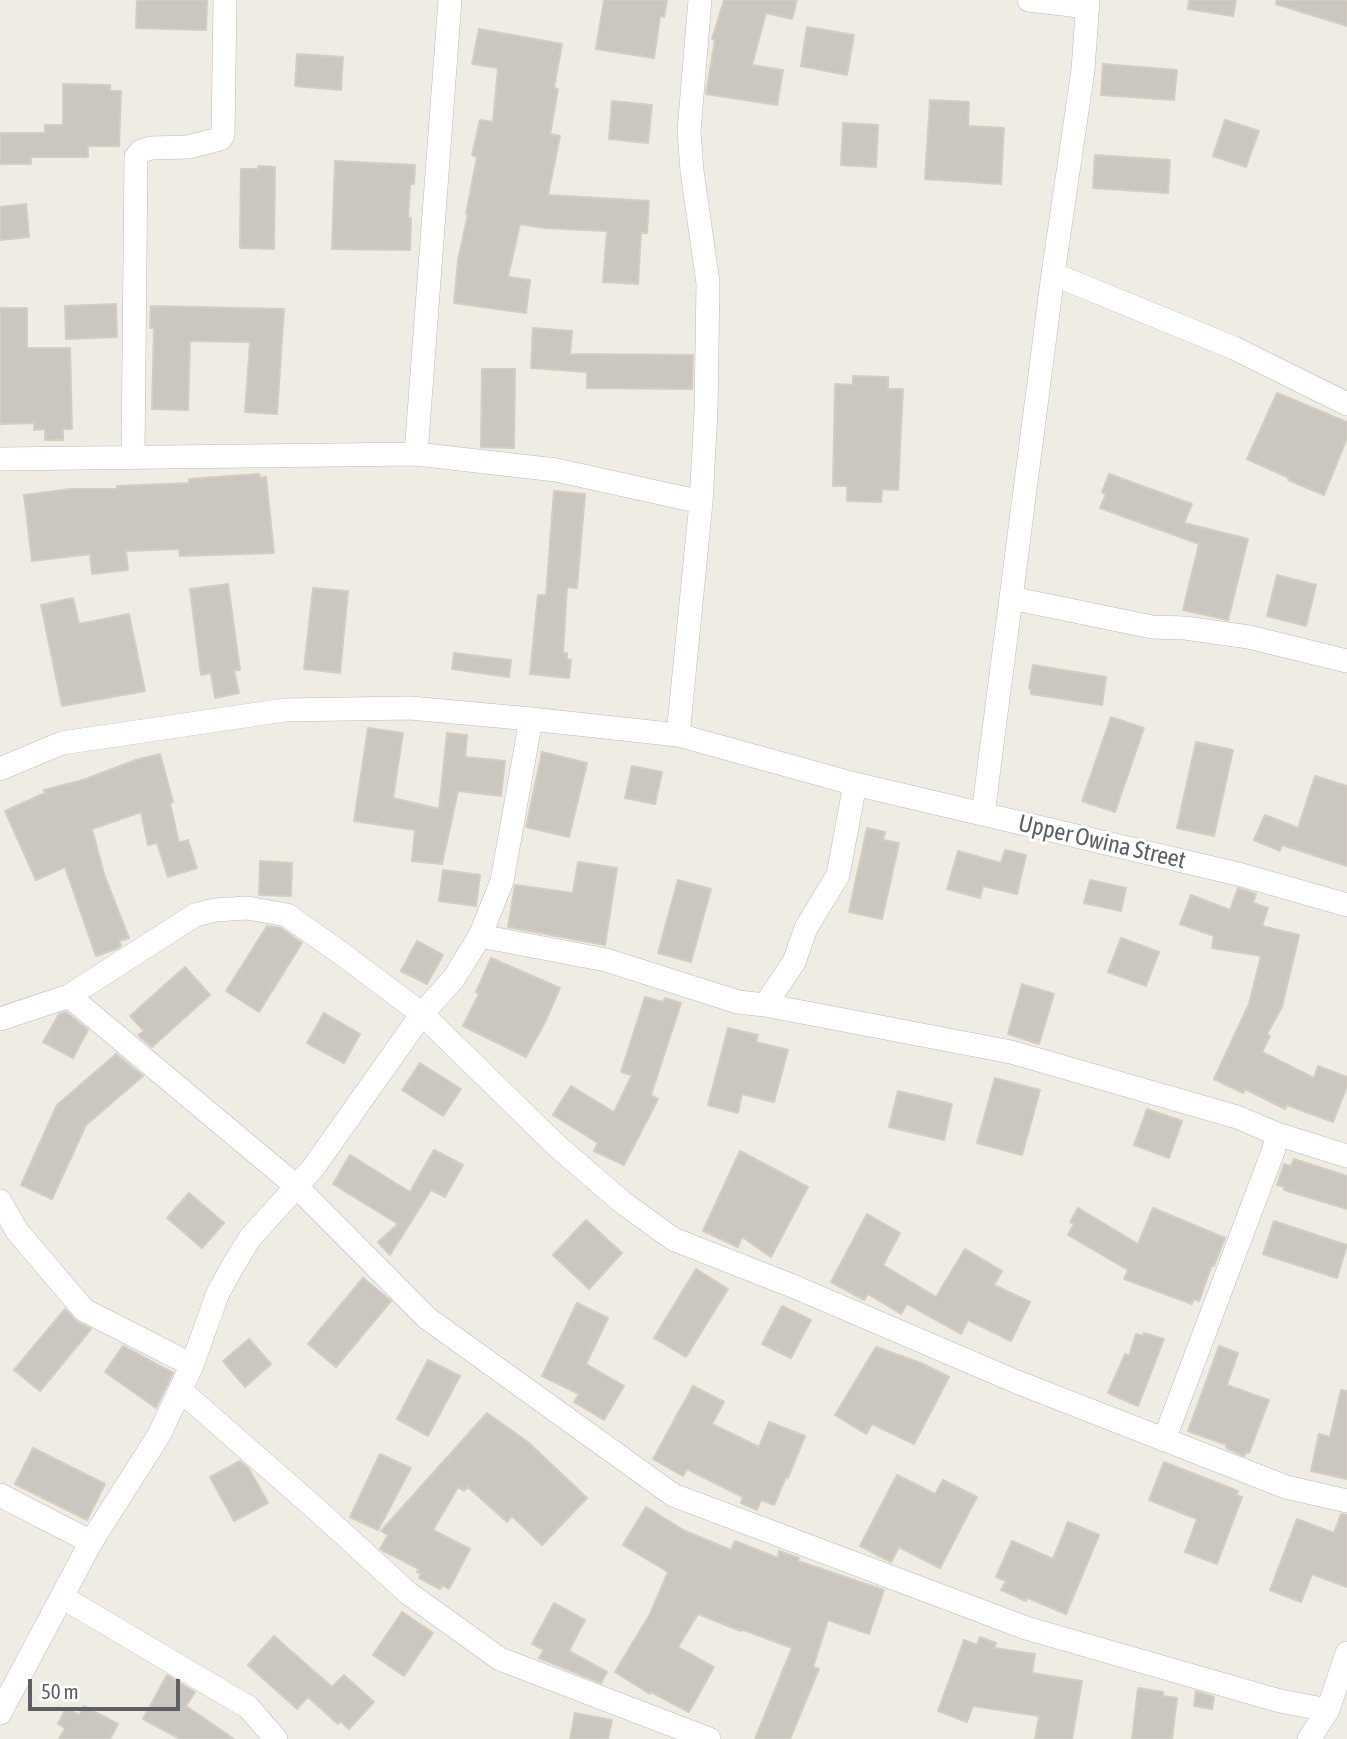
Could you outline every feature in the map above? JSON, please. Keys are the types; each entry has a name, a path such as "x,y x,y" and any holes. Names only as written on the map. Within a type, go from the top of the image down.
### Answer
{"street":[{"path":"132,456 136,157 141,151 151,148 188,147 220,139 223,135 225,0"},
{"path":"416,454 450,0"},
{"path":"678,735 701,502 708,283 692,171 690,131 700,0"},
{"path":"983,814 1053,274 1083,69 1088,4 1029,0"},
{"path":"1053,274 1234,348 1347,404"},
{"path":"0,458 416,454 556,470 701,502"},
{"path":"1011,598 1152,627 1185,628 1249,637 1347,661"},
{"name":"Upper Owina Street","path":"0,769 62,743 285,710 410,708 531,719 678,735 855,784 1242,875 1347,905"},
{"path":"0,1713 90,1542 159,1435 192,1365 218,1293 250,1238 313,1168 422,1014 454,978 480,936 502,881 531,719"},
{"path":"765,1004 794,962 806,928 838,875 855,784"},
{"path":"0,1019 69,996 195,915 215,909 247,908 287,915 422,1014 556,1144 622,1202 673,1239 1164,1440 1286,1487 1347,1501"},
{"path":"480,936 607,960 738,1002 765,1004 1011,1052 1237,1117 1277,1134 1347,1156"},
{"path":"69,996 296,1186 427,1318 673,1495 1026,1628 1280,1701 1328,1710"},
{"path":"1164,1440 1274,1149 1277,1134"},
{"path":"0,1201 17,1231 84,1310 192,1365"},
{"path":"180,1390 315,1507 408,1594 500,1659 709,1739"},
{"path":"0,1495 90,1542"},
{"path":"62,1597 248,1707 276,1739"},
{"path":"1309,1739 1328,1710 1347,1653"}],"building":[{"path":"137,0 207,0 206,30 136,28"},
{"path":"604,0 667,0 664,17 660,16 654,58 596,49"},
{"path":"724,0 797,0 792,19 766,13 752,65 783,70 777,105 706,94 715,40 712,39"},
{"path":"1189,0 1236,0 1233,16 1188,9"},
{"path":"1277,0 1347,0 1347,26 1276,4"},
{"path":"807,27 854,35 847,75 801,66"},
{"path":"479,29 562,44 554,88 558,89 550,134 560,136 548,195 649,201 647,233 641,233 638,284 603,282 607,231 520,224 508,277 530,280 526,313 454,303 458,260 477,157 472,155 480,120 493,122 498,68 472,64"},
{"path":"297,54 343,57 341,90 295,86"},
{"path":"1103,64 1177,70 1174,100 1101,95"},
{"path":"63,84 110,85 110,91 121,91 119,146 88,146 88,157 31,157 31,164 0,164 0,133 45,133 45,125 63,125"},
{"path":"930,100 969,102 968,126 1004,128 1001,184 925,179"},
{"path":"612,101 652,105 648,143 609,139"},
{"path":"1225,120 1259,131 1246,167 1213,156"},
{"path":"843,123 878,125 876,167 841,165"},
{"path":"1095,155 1170,160 1168,193 1093,188"},
{"path":"335,161 415,165 414,184 410,184 408,218 411,218 410,250 332,249"},
{"path":"258,166 275,167 274,249 240,248 241,169 258,169"},
{"path":"26,204 29,237 0,240 0,207"},
{"path":"116,304 117,337 66,339 65,306"},
{"path":"151,306 284,309 277,414 245,412 250,342 190,341 188,410 152,409 154,328 150,328"},
{"path":"0,308 27,308 27,348 70,348 72,429 63,429 63,440 45,440 45,429 34,430 34,423 0,424"},
{"path":"533,328 572,331 570,354 693,355 692,389 587,388 587,372 531,368"},
{"path":"482,369 515,369 514,448 481,447"},
{"path":"853,376 888,377 888,389 903,389 898,490 882,489 881,502 847,501 847,486 833,486 835,384 853,385"},
{"path":"1277,393 1347,422 1347,438 1324,495 1247,459"},
{"path":"259,474 260,478 266,477 274,553 180,556 179,549 126,551 128,570 92,574 90,554 32,561 24,495 71,489 117,489 117,486 189,483 189,479"},
{"path":"1109,474 1192,504 1184,523 1248,539 1228,620 1183,610 1199,544 1100,508 1106,494 1102,492"},
{"path":"554,491 585,494 577,588 567,587 563,653 567,653 567,659 571,660 569,678 530,674 538,595 546,595"},
{"path":"1277,575 1316,585 1306,626 1267,616"},
{"path":"228,584 240,670 234,670 239,693 215,698 211,673 201,675 190,589"},
{"path":"313,588 348,591 340,673 304,669"},
{"path":"73,598 79,624 129,614 145,691 62,706 41,605"},
{"path":"454,653 511,660 509,677 452,669"},
{"path":"1033,665 1106,677 1102,705 1031,694 1029,688"},
{"path":"1111,717 1144,728 1115,812 1082,801"},
{"path":"368,728 403,733 393,798 439,809 447,733 467,735 465,757 505,761 501,796 458,791 442,864 412,861 415,830 354,821"},
{"path":"1196,742 1233,750 1214,836 1177,828"},
{"path":"542,752 587,763 569,837 526,827"},
{"path":"160,754 173,802 170,803 179,843 188,840 197,868 168,877 157,843 148,845 141,812 92,829 104,874 129,938 119,941 121,946 116,949 96,956 65,867 36,880 5,811 45,793 44,790"},
{"path":"632,766 662,772 655,804 625,798"},
{"path":"1315,776 1347,786 1347,866 1282,845 1280,851 1254,840 1265,815 1298,828"},
{"path":"867,828 885,832 883,840 899,843 882,919 849,912"},
{"path":"1005,850 1026,855 1017,894 983,886 980,898 947,889 958,851 1001,863"},
{"path":"260,861 292,863 291,896 259,895"},
{"path":"578,862 617,868 605,945 508,927 515,885 573,893"},
{"path":"443,870 480,875 476,906 439,901"},
{"path":"678,880 711,889 691,962 658,953"},
{"path":"1090,880 1126,888 1121,911 1084,903"},
{"path":"1238,888 1256,894 1253,903 1268,908 1262,926 1299,935 1282,1007 1267,1034 1270,1036 1262,1052 1314,1078 1318,1066 1347,1077 1347,1086 1333,1122 1287,1105 1285,1109 1245,1089 1243,1093 1214,1079 1249,1004 1261,956 1212,948 1214,936 1180,924 1191,895 1230,910"},
{"path":"267,926 281,928 302,943 259,1012 226,991"},
{"path":"1121,938 1159,952 1146,986 1108,972"},
{"path":"417,941 443,955 427,984 401,971"},
{"path":"491,958 560,988 526,1057 463,1026 479,994 476,992"},
{"path":"185,967 210,995 152,1047 138,1035 144,1031 130,1016"},
{"path":"1022,984 1054,994 1039,1044 1008,1034"},
{"path":"645,997 663,1002 665,998 681,1003 651,1095 658,1099 624,1165 594,1151 598,1143 553,1115 571,1086 614,1112 632,1075 621,1072"},
{"path":"66,1012 88,1030 73,1058 43,1042 59,1014"},
{"path":"324,1013 360,1034 344,1063 307,1043"},
{"path":"728,1028 758,1035 756,1042 788,1050 774,1102 742,1094 738,1113 708,1105"},
{"path":"116,1054 143,1076 86,1125 52,1199 21,1185 57,1105"},
{"path":"420,1063 461,1089 443,1116 402,1090"},
{"path":"995,1078 1040,1090 1022,1155 977,1143"},
{"path":"898,1091 952,1104 944,1140 889,1127"},
{"path":"1147,1109 1182,1121 1169,1158 1134,1145"},
{"path":"434,1150 463,1165 445,1197 431,1190 390,1255 378,1242 398,1224 333,1184 350,1155 410,1192"},
{"path":"740,1151 808,1187 771,1257 742,1237 738,1247 703,1231"},
{"path":"1294,1159 1347,1176 1347,1209 1284,1190 1284,1187 1277,1185 1284,1164 1291,1166"},
{"path":"189,1193 224,1223 202,1248 167,1218"},
{"path":"1078,1208 1138,1244 1153,1208 1225,1238 1199,1301 1194,1299 1192,1304 1124,1279 1128,1270 1068,1235 1074,1224 1070,1222"},
{"path":"867,1214 900,1233 883,1265 936,1297 965,1249 1002,1271 994,1285 1030,1302 1011,1341 968,1320 961,1334 907,1304 901,1314 868,1294 864,1300 831,1282"},
{"path":"586,1220 622,1253 589,1289 553,1255"},
{"path":"1274,1221 1347,1245 1337,1278 1263,1254"},
{"path":"696,1269 728,1289 686,1357 654,1338"},
{"path":"363,1278 391,1301 336,1367 308,1344"},
{"path":"577,1303 608,1318 586,1364 624,1386 604,1420 574,1402 579,1394 542,1376"},
{"path":"782,1306 811,1320 791,1358 762,1344"},
{"path":"65,1309 77,1322 91,1329 40,1391 14,1370"},
{"path":"1144,1333 1164,1339 1138,1406 1108,1393 1125,1354 1129,1356 1136,1334 1144,1336"},
{"path":"249,1339 271,1364 245,1387 223,1361"},
{"path":"123,1346 173,1373 156,1408 105,1372"},
{"path":"1219,1346 1238,1353 1227,1385 1269,1400 1249,1453 1246,1452 1244,1456 1226,1448 1227,1445 1188,1431"},
{"path":"876,1347 921,1363 949,1377 914,1444 872,1424 866,1434 835,1415"},
{"path":"428,1360 460,1376 428,1436 397,1419"},
{"path":"693,1386 724,1402 712,1424 759,1447 769,1422 805,1436 774,1505 761,1500 757,1510 741,1503 743,1497 687,1469 683,1476 653,1459"},
{"path":"1341,1390 1347,1391 1347,1479 1311,1471 1319,1434 1330,1437"},
{"path":"487,1413 528,1442 587,1498 542,1545 512,1516 507,1522 468,1487 464,1491 458,1487 433,1530 470,1549 449,1589 442,1585 440,1589 419,1578 419,1569 380,1549 388,1535 381,1531"},
{"path":"33,1448 105,1484 87,1520 15,1484"},
{"path":"380,1454 411,1468 378,1530 350,1517"},
{"path":"240,1461 249,1469 268,1503 234,1521 210,1477"},
{"path":"1164,1462 1238,1491 1236,1495 1242,1497 1217,1564 1185,1552 1197,1519 1149,1500"},
{"path":"897,1475 935,1494 943,1480 977,1497 940,1568 899,1547 891,1562 860,1546"},
{"path":"646,1507 685,1531 731,1550 735,1541 778,1558 779,1551 799,1558 798,1561 884,1590 869,1634 828,1620 813,1667 819,1669 790,1739 755,1739 792,1648 698,1614 678,1647 714,1667 689,1712 651,1692 650,1694 615,1672 650,1614 668,1572 623,1545"},
{"path":"1341,1514 1347,1515 1347,1587 1312,1574 1301,1602 1270,1590 1297,1519 1334,1533"},
{"path":"1068,1522 1099,1535 1066,1614 1001,1590 1006,1581 996,1577 1012,1541 1053,1559"},
{"path":"554,1603 585,1620 569,1651 607,1672 601,1683 539,1658 544,1650 532,1644"},
{"path":"402,1612 433,1633 404,1676 373,1655"},
{"path":"274,1636 332,1687 344,1675 374,1702 349,1729 340,1721 338,1724 308,1697 297,1709 248,1665"},
{"path":"980,1637 996,1643 994,1648 1035,1654 1032,1673 1082,1681 1072,1739 1035,1739 1039,1716 973,1706 967,1722 938,1711 964,1640 977,1645"},
{"path":"167,1675 195,1692 186,1706 234,1739 180,1739 143,1719"},
{"path":"1138,1688 1163,1692 1163,1696 1177,1698 1172,1739 1132,1739"},
{"path":"1196,1691 1214,1697 1212,1709 1194,1706"},
{"path":"84,1706 118,1724 110,1739 59,1739 65,1728 58,1724 66,1708 79,1715"},
{"path":"575,1713 612,1720 608,1739 570,1739"}]}
